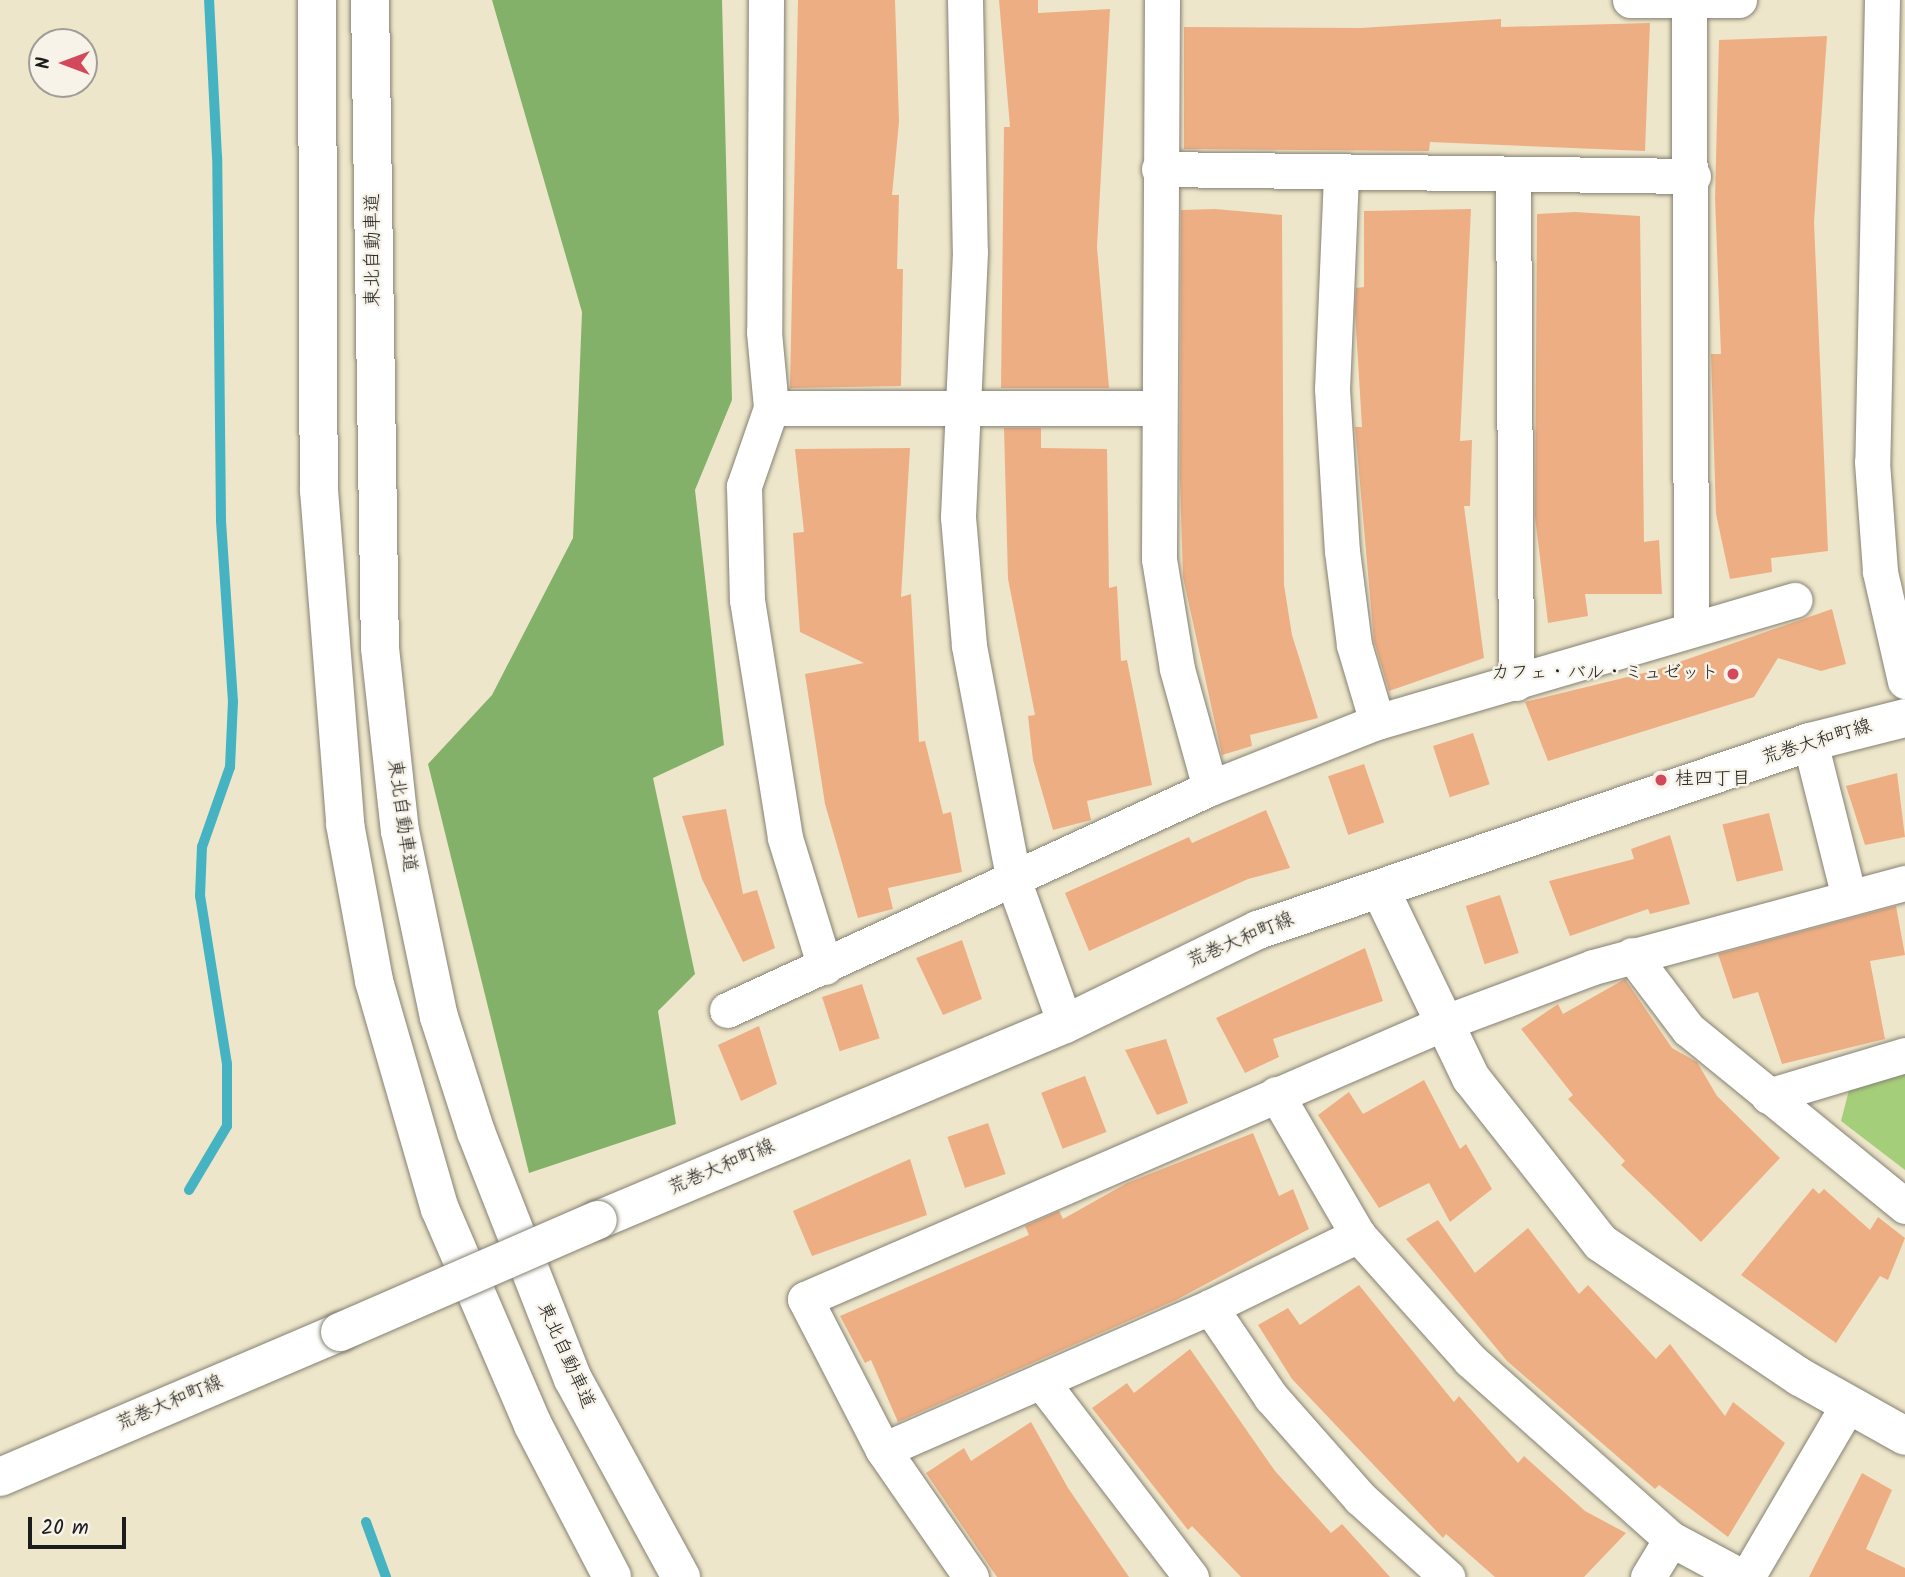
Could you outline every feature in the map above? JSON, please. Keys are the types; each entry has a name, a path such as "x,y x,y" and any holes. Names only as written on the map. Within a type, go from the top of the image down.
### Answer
{"main road":[{"path":"317,0 319,490 328,664 345,824 374,981 440,1209 533,1425 612,1577"},
{"name":"東北自動車道","path":"370,0 380,635 400,831 439,1017 476,1132 573,1379 681,1577"},
{"name":"荒巻大和町線","path":"0,1477 598,1220 1065,1024 1258,930 1810,742 1905,718"},
{"path":"1380,889 1471,1078 1601,1243 1848,1405 1905,1436"}],"street":[{"path":"766,0 764,332 771,408 744,486 747,600 785,838 825,967"},
{"path":"965,0 970,252 960,410 958,517 969,646 1014,882 1065,1024"},
{"path":"1162,0 1159,559 1177,669 1210,788"},
{"path":"1630,0 1739,0"},
{"path":"1882,0 1893,179 1872,462 1893,569 1905,681"},
{"path":"1689,2 1693,176 1691,628"},
{"path":"1159,169 1341,175 1693,176"},
{"path":"1341,175 1332,389 1341,538 1354,645 1377,722"},
{"path":"1513,175 1516,683"},
{"path":"771,408 1158,408"},
{"path":"727,1010 1014,882 1210,788 1377,722 1516,683 1691,628 1795,600"},
{"path":"1810,742 1849,897"},
{"path":"971,1577 883,1450 805,1299 1446,1022 1632,955 1905,883"},
{"path":"1632,955 1688,1029 1905,1206"},
{"path":"1768,1096 1905,1055"},
{"path":"1276,1094 1358,1235 1470,1360 1671,1539 1744,1577 1848,1405"},
{"path":"883,1450 1210,1307 1358,1235"},
{"path":"1210,1307 1271,1397 1360,1498 1447,1577"},
{"path":"1041,1381 1191,1577"},
{"path":"1648,1577 1671,1539"}],"green space":[{"path":"492,0 722,0 732,400 695,490 724,745 653,778 695,974 658,1011 676,1124 529,1173 428,764 492,695 573,538 582,312"},
{"path":"1905,1073 1905,1170 1841,1121 1849,1090"}],"building":[{"path":"798,0 895,0 899,122 892,195 899,195 897,269 903,269 901,386 790,388"},
{"path":"999,0 1038,0 1038,13 1110,9 1097,247 1109,388 1001,388 1004,127 1010,127"},
{"path":"1501,19 1501,27 1650,23 1645,151 1430,142 1429,151 1184,149 1184,27 1361,28"},
{"path":"1827,36 1814,222 1828,551 1771,558 1772,572 1730,579 1716,514 1711,354 1721,354 1715,199 1719,40"},
{"path":"1215,209 1282,215 1284,585 1292,635 1318,718 1250,735 1252,746 1222,755 1183,577 1180,479 1181,210"},
{"path":"1471,209 1460,441 1472,440 1470,506 1464,506 1484,658 1389,691 1374,641 1355,427 1362,427 1355,311 1356,288 1364,287 1364,211"},
{"path":"1575,212 1640,216 1644,542 1659,540 1662,594 1585,594 1588,616 1548,623 1535,517 1537,214"},
{"path":"1004,428 1041,428 1041,448 1107,449 1109,588 1117,586 1121,661 1127,660 1152,785 1087,801 1091,820 1053,830 1033,760 1028,716 1035,715 1008,579"},
{"path":"910,448 901,597 911,594 919,742 925,741 943,814 951,812 962,872 888,888 893,909 858,918 825,804 805,674 864,663 800,632 793,533 804,532 795,449"},
{"path":"1832,609 1846,664 1821,671 1778,658 1754,697 1548,761 1525,702 1656,670"},
{"path":"1473,733 1490,784 1450,797 1433,746"},
{"path":"1364,764 1384,823 1348,835 1328,776"},
{"path":"1897,773 1905,837 1865,845 1846,786"},
{"path":"726,809 743,894 757,890 775,948 743,962 702,879 682,816"},
{"path":"1266,810 1290,868 1248,879 1089,951 1065,893 1189,837 1192,843"},
{"path":"1769,813 1783,870 1737,882 1722,825"},
{"path":"1670,835 1690,904 1650,914 1648,909 1570,936 1549,881 1634,859 1631,849"},
{"path":"1500,895 1519,953 1485,964 1466,906"},
{"path":"1896,906 1905,955 1870,961 1885,1039 1782,1064 1758,992 1733,999 1718,954"},
{"path":"962,940 982,999 943,1015 916,958"},
{"path":"1365,948 1383,1001 1273,1039 1279,1057 1245,1073 1216,1018"},
{"path":"1625,979 1672,1048 1697,1062 1717,1096 1780,1158 1701,1242 1621,1165 1625,1161 1568,1099 1573,1095 1521,1029 1558,1004 1563,1014"},
{"path":"862,984 880,1038 840,1051 822,997"},
{"path":"759,1026 777,1084 741,1101 718,1045"},
{"path":"1166,1039 1188,1103 1157,1115 1125,1050"},
{"path":"1085,1076 1107,1132 1063,1149 1041,1093"},
{"path":"1424,1080 1460,1149 1466,1144 1492,1189 1450,1222 1429,1183 1379,1208 1318,1115 1349,1092 1363,1114"},
{"path":"988,1123 1006,1174 965,1188 947,1137"},
{"path":"1253,1133 1279,1196 1293,1189 1309,1229 1176,1300 898,1422 871,1360 865,1363 840,1316 1029,1235 1025,1226 1059,1211 1063,1219 1127,1183"},
{"path":"910,1159 927,1215 812,1256 793,1211"},
{"path":"1813,1188 1819,1194 1824,1189 1870,1230 1878,1217 1905,1238 1888,1280 1880,1276 1836,1343 1741,1275"},
{"path":"1438,1220 1475,1273 1528,1228 1579,1294 1588,1285 1656,1359 1670,1344 1725,1416 1733,1402 1785,1443 1728,1537 1659,1485 1655,1489 1507,1361 1406,1239"},
{"path":"1359,1285 1454,1402 1459,1396 1518,1463 1524,1456 1585,1511 1626,1533 1584,1577 1495,1577 1446,1534 1443,1538 1292,1379 1258,1325 1288,1308 1300,1325"},
{"path":"1190,1349 1275,1471 1331,1533 1342,1524 1390,1577 1241,1577 1192,1526 1188,1530 1092,1408 1127,1383 1134,1393"},
{"path":"1031,1422 1068,1488 1129,1577 997,1577 926,1473 964,1448 971,1461"},
{"path":"1862,1473 1892,1490 1866,1549 1905,1568 1905,1577 1809,1577"}],"waterway":[{"path":"189,1190 227,1126 227,1064 200,896 202,847 230,767 233,702 221,520 217,157 209,0"},
{"path":"366,1522 386,1577"}],"place":[{"name":"カフェ・バル・ミュゼット","path":"1733,674"},
{"name":"桂四丁目","path":"1661,780"}]}
